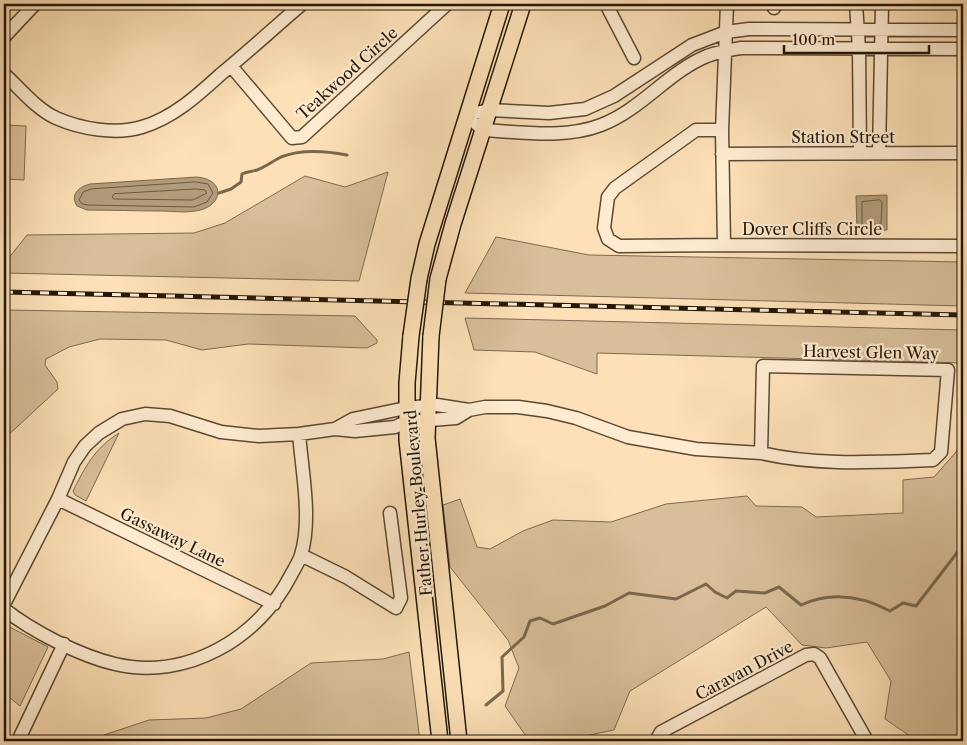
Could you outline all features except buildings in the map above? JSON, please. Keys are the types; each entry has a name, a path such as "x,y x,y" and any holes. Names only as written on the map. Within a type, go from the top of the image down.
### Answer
{"main road":[{"name":"Father Hurley Boulevard","path":"440,741 412,492 406,415 411,336 419,279 427,244 502,4"},
{"name":"Father Hurley Boulevard","path":"459,741 426,413 431,336 438,279 453,224 523,4"}],"street":[{"path":"4,37 35,4"},
{"path":"4,74 56,118 90,129 124,130 142,128 180,108 302,4"},
{"name":"Teakwood Circle","path":"231,66 292,138 302,137 447,4"},
{"path":"608,4 634,58"},
{"name":"Dover Cliffs Circle","path":"727,4 722,130 724,245 963,246"},
{"path":"856,4 859,49 860,153"},
{"path":"879,153 882,4"},
{"path":"467,115 489,110 549,113 585,109 614,96 692,45 726,32 749,29 963,30"},
{"path":"467,115 483,130 581,131 602,124 629,109 689,67 706,57 725,51 741,48 963,49"},
{"path":"722,130 696,130 615,188 608,196 604,228 608,239 619,246 724,245"},
{"name":"Station Street","path":"722,154 963,154"},
{"name":"Harvest Glen Way","path":"4,604 58,499 74,462 85,446 99,434 122,420 145,414 170,416 221,432 259,436 299,434 335,428 353,419 426,413 456,418 469,410 486,407 518,407 547,411 628,437 696,449 761,454 791,460 838,463 936,459 943,445 948,370 763,366 761,454"},
{"path":"4,609 21,622 64,644 115,664 169,665 194,660 226,646 252,628 274,604 301,555 306,522 299,434"},
{"name":"Gassaway Lane","path":"58,499 274,604"},
{"path":"301,555 346,577 396,608 401,598 390,513"},
{"path":"18,741 64,644"},
{"name":"Caravan Drive","path":"656,741 661,732 806,655 814,654 820,658 867,741"}],"shaded area":[{"path":"4,125 26,126 24,180 4,179"},
{"path":"388,172 359,281 4,273 4,264 27,235 194,233 225,223 305,176 345,187"},
{"path":"496,237 589,255 963,262 963,306 465,293"},
{"path":"4,310 355,316 377,340 377,343 367,348 248,344 202,350 166,340 100,339 69,347 46,359 45,365 57,382 58,389 4,439"},
{"path":"465,318 963,330 963,363 597,353 597,374 535,352 474,350"},
{"path":"119,433 86,501 75,495 73,491 92,459 103,445"},
{"path":"963,439 963,741 912,741 907,734 885,719 891,681 867,642 826,648 802,645 766,607 630,691 614,730 560,741 528,739 505,706 519,668 508,640 450,567 443,505 460,499 477,547 490,549 523,531 553,520 611,522 666,504 747,496 756,506 802,507 816,517 903,513 903,480 934,477 956,452"},
{"path":"4,624 48,647 20,706 4,693"},
{"path":"409,652 420,741 95,741 104,735 149,720 206,718 241,709 311,663 383,659"}],"water":[{"path":"197,177 214,183 218,194 216,200 211,205 195,211 87,210 77,206 74,198 79,189 90,184"},
{"path":"887,195 887,230 857,231 856,196"}],"waterway":[{"path":"219,193 231,189 241,182 242,174 257,170 289,154 331,152 347,155"},
{"path":"486,705 503,691 502,657 524,637 530,621 540,618 553,624 605,606 629,593 676,599 706,584 715,592 727,598 736,591 765,593 779,587 801,605 824,598 847,597 869,602 890,611 903,603 916,606 963,545"}],"railway":[{"path":"4,292 963,315"}]}
